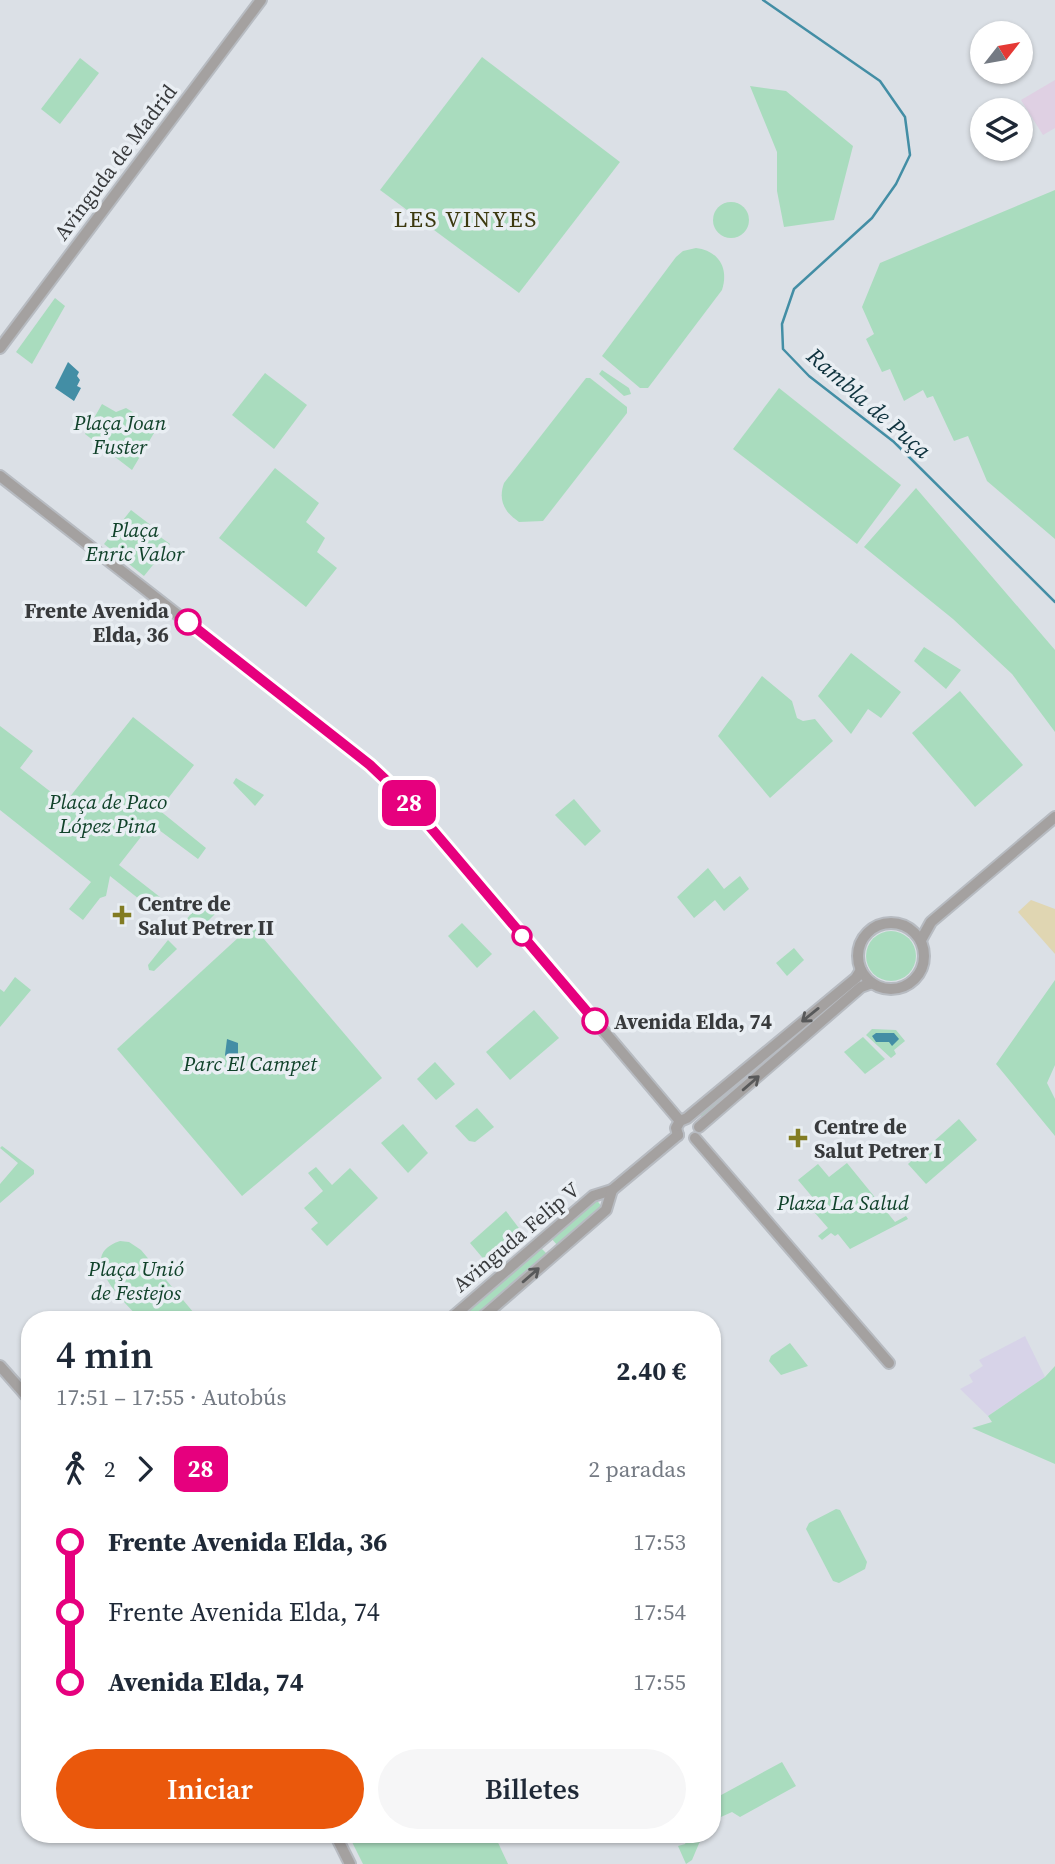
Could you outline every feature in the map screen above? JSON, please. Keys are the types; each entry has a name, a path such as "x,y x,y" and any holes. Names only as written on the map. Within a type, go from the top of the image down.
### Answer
{"street":[{"name":"Avinguda de Madrid","path":"0,348 261,0"},
{"path":"0,475 379,773 432,828 684,1119 695,1121 697,1133 889,1363"},
{"path":"921,940 931,922 1055,817"},
{"path":"890,922 911,929 921,940 924,961 912,983 889,989 872,983 861,970 859,946 869,931 890,922"},
{"path":"911,929 931,922"},
{"path":"861,970 856,978 684,1119 676,1128 678,1135 688,1141 861,987 872,983"},
{"name":"Avinguda Felip V","path":"459,1311 593,1196 612,1190 678,1135"},
{"name":"Avinguda Felip V","path":"489,1311 606,1210 612,1190"},
{"path":"0,1366 21,1390"},
{"path":"339,1843 349,1864"}],"shaded area":[{"path":"1055,80 1055,128 1043,135 1033,119 1033,98 1024,98"},
{"path":"1025,1336 1045,1377 988,1416 960,1389 973,1382 969,1375 983,1366 979,1360"}],"green space":[{"path":"482,57 620,162 519,293 380,190"},
{"path":"80,58 99,73 60,124 41,109"},
{"path":"750,86 786,91 853,146 834,220 784,227 777,191 777,152"},
{"path":"1055,190 1055,539 987,481 968,436 954,441 933,396 927,398 923,390 904,401 890,369 882,372 866,339 874,334 862,307 880,263"},
{"path":"731,202 744,207 749,220 744,233 731,238 718,233 713,220 718,207"},
{"path":"696,248 711,253 720,262 724,275 722,290 648,388 640,388 602,356 676,257 683,251"},
{"path":"55,298 65,306 32,364 16,352"},
{"path":"602,370 629,388 631,394 624,396 599,374"},
{"path":"265,373 307,405 274,449 232,415"},
{"path":"586,378 590,378 627,407 627,413 543,521 519,522 509,514 502,500 504,483"},
{"path":"779,388 901,485 857,544 733,449"},
{"name":"Plaça Joan Fuster","path":"102,404 116,412 126,408 139,416 142,426 154,433 132,470 85,434"},
{"path":"275,468 319,503 306,522 325,538 317,552 337,568 306,607 219,538"},
{"path":"916,488 1055,650 1055,732 1012,674 953,619 864,547"},
{"name":"Plaça Enric Valor","path":"131,510 161,533 159,536 170,544 144,576 104,544"},
{"path":"924,647 961,670 946,689 914,661"},
{"path":"851,653 901,692 881,718 868,709 851,734 818,696"},
{"path":"762,676 792,701 797,718 803,721 815,719 833,741 770,798 718,736"},
{"path":"960,691 1023,765 975,807 912,733"},
{"name":"Plaça de Paco López Pina","path":"133,717 194,765 159,810 206,848 198,859 151,824 119,865 165,901 158,914 110,876 106,896 100,898 83,920 69,909 91,882 0,810 0,726 33,751 20,768 65,803"},
{"path":"236,778 264,795 255,806 233,783"},
{"path":"574,799 601,831 585,846 555,815"},
{"path":"708,868 724,889 740,876 749,889 724,911 715,900 694,918 677,897"},
{"path":"209,900 215,906 215,914 198,931 186,920 201,901"},
{"path":"462,923 492,954 477,968 448,936"},
{"name":"Parc El Campet","path":"252,925 382,1078 242,1196 117,1049"},
{"path":"891,931 909,938 916,956 909,974 891,981 873,974 866,956 873,938"},
{"path":"168,940 177,949 154,971 149,970 148,965"},
{"path":"794,948 804,960 787,976 776,963"},
{"path":"15,977 31,990 0,1027 0,989 4,992"},
{"path":"861,977 865,982 705,1120 698,1112"},
{"path":"1055,980 1055,1065 1047,1083 1055,1099 1055,1136 996,1064"},
{"path":"534,1010 559,1038 510,1080 486,1052"},
{"path":"872,1029 896,1030 905,1041 894,1050 896,1054 891,1058 866,1035"},
{"path":"863,1037 885,1059 865,1074 844,1052"},
{"path":"435,1062 455,1084 436,1100 417,1079"},
{"path":"477,1108 494,1127 475,1142 469,1141 455,1126"},
{"path":"959,1119 977,1140 926,1184 908,1164"},
{"path":"403,1124 428,1153 408,1173 381,1143"},
{"path":"2,1146 34,1170 34,1174 0,1203 0,1184 18,1163 0,1148"},
{"name":"Plaza La Salud","path":"847,1163 895,1222 906,1216 908,1219 850,1249 838,1234 835,1236 831,1233 822,1240 818,1236 828,1228 808,1205 814,1199 798,1180 818,1164 829,1177"},
{"path":"316,1167 332,1185 350,1168 378,1198 327,1246 311,1229 318,1223 304,1208 323,1191 308,1173"},
{"path":"596,1199 602,1207 558,1246 551,1238"},
{"path":"506,1211 528,1240 492,1269 470,1243"},
{"name":"Plaça Unió de Festejos","path":"120,1241 129,1242 141,1250 192,1311 133,1311 106,1278 101,1257 107,1248"},
{"path":"539,1246 547,1254 481,1311 466,1311"},
{"path":"790,1343 808,1366 781,1375 769,1361 771,1356"},
{"path":"1055,1366 1055,1464 972,1428 992,1422 988,1416 1045,1377"},
{"path":"836,1509 840,1510 867,1562 865,1569 839,1583 833,1581 806,1529 809,1523"},
{"path":"782,1762 796,1786 740,1817 732,1812 721,1817 721,1795"},
{"path":"352,1843 498,1843 508,1864 363,1864"},
{"path":"699,1843 692,1860 686,1864 678,1846"}],"sand":[{"path":"1031,900 1055,909 1055,954 1018,912"}],"water":[{"path":"68,362 79,372 77,376 80,380 77,386 81,388 74,401 55,388"},
{"path":"876,1033 894,1033 899,1039 892,1046 889,1042 876,1042 872,1036"},
{"path":"227,1039 238,1043 238,1065 231,1064 225,1055"}],"waterway":[{"name":"Rambla de Puça","path":"763,0 880,81 905,117 910,155 896,184 872,218 794,289 782,324 783,349 809,376 894,442 1055,602"}],"bus line":[{"name":"28","path":"188,622 370,765 408,801 595,1021"}],"place":[{"name":"Frente Avenida Elda, 36","path":"188,622"},
{"name":"Centre de Salut Petrer II","path":"122,915"},
{"name":"Avenida Elda, 74","path":"595,1021"},
{"name":"Centre de Salut Petrer I","path":"798,1138"}],"district":[{"name":"LES VINYES","path":"466,219"}]}
